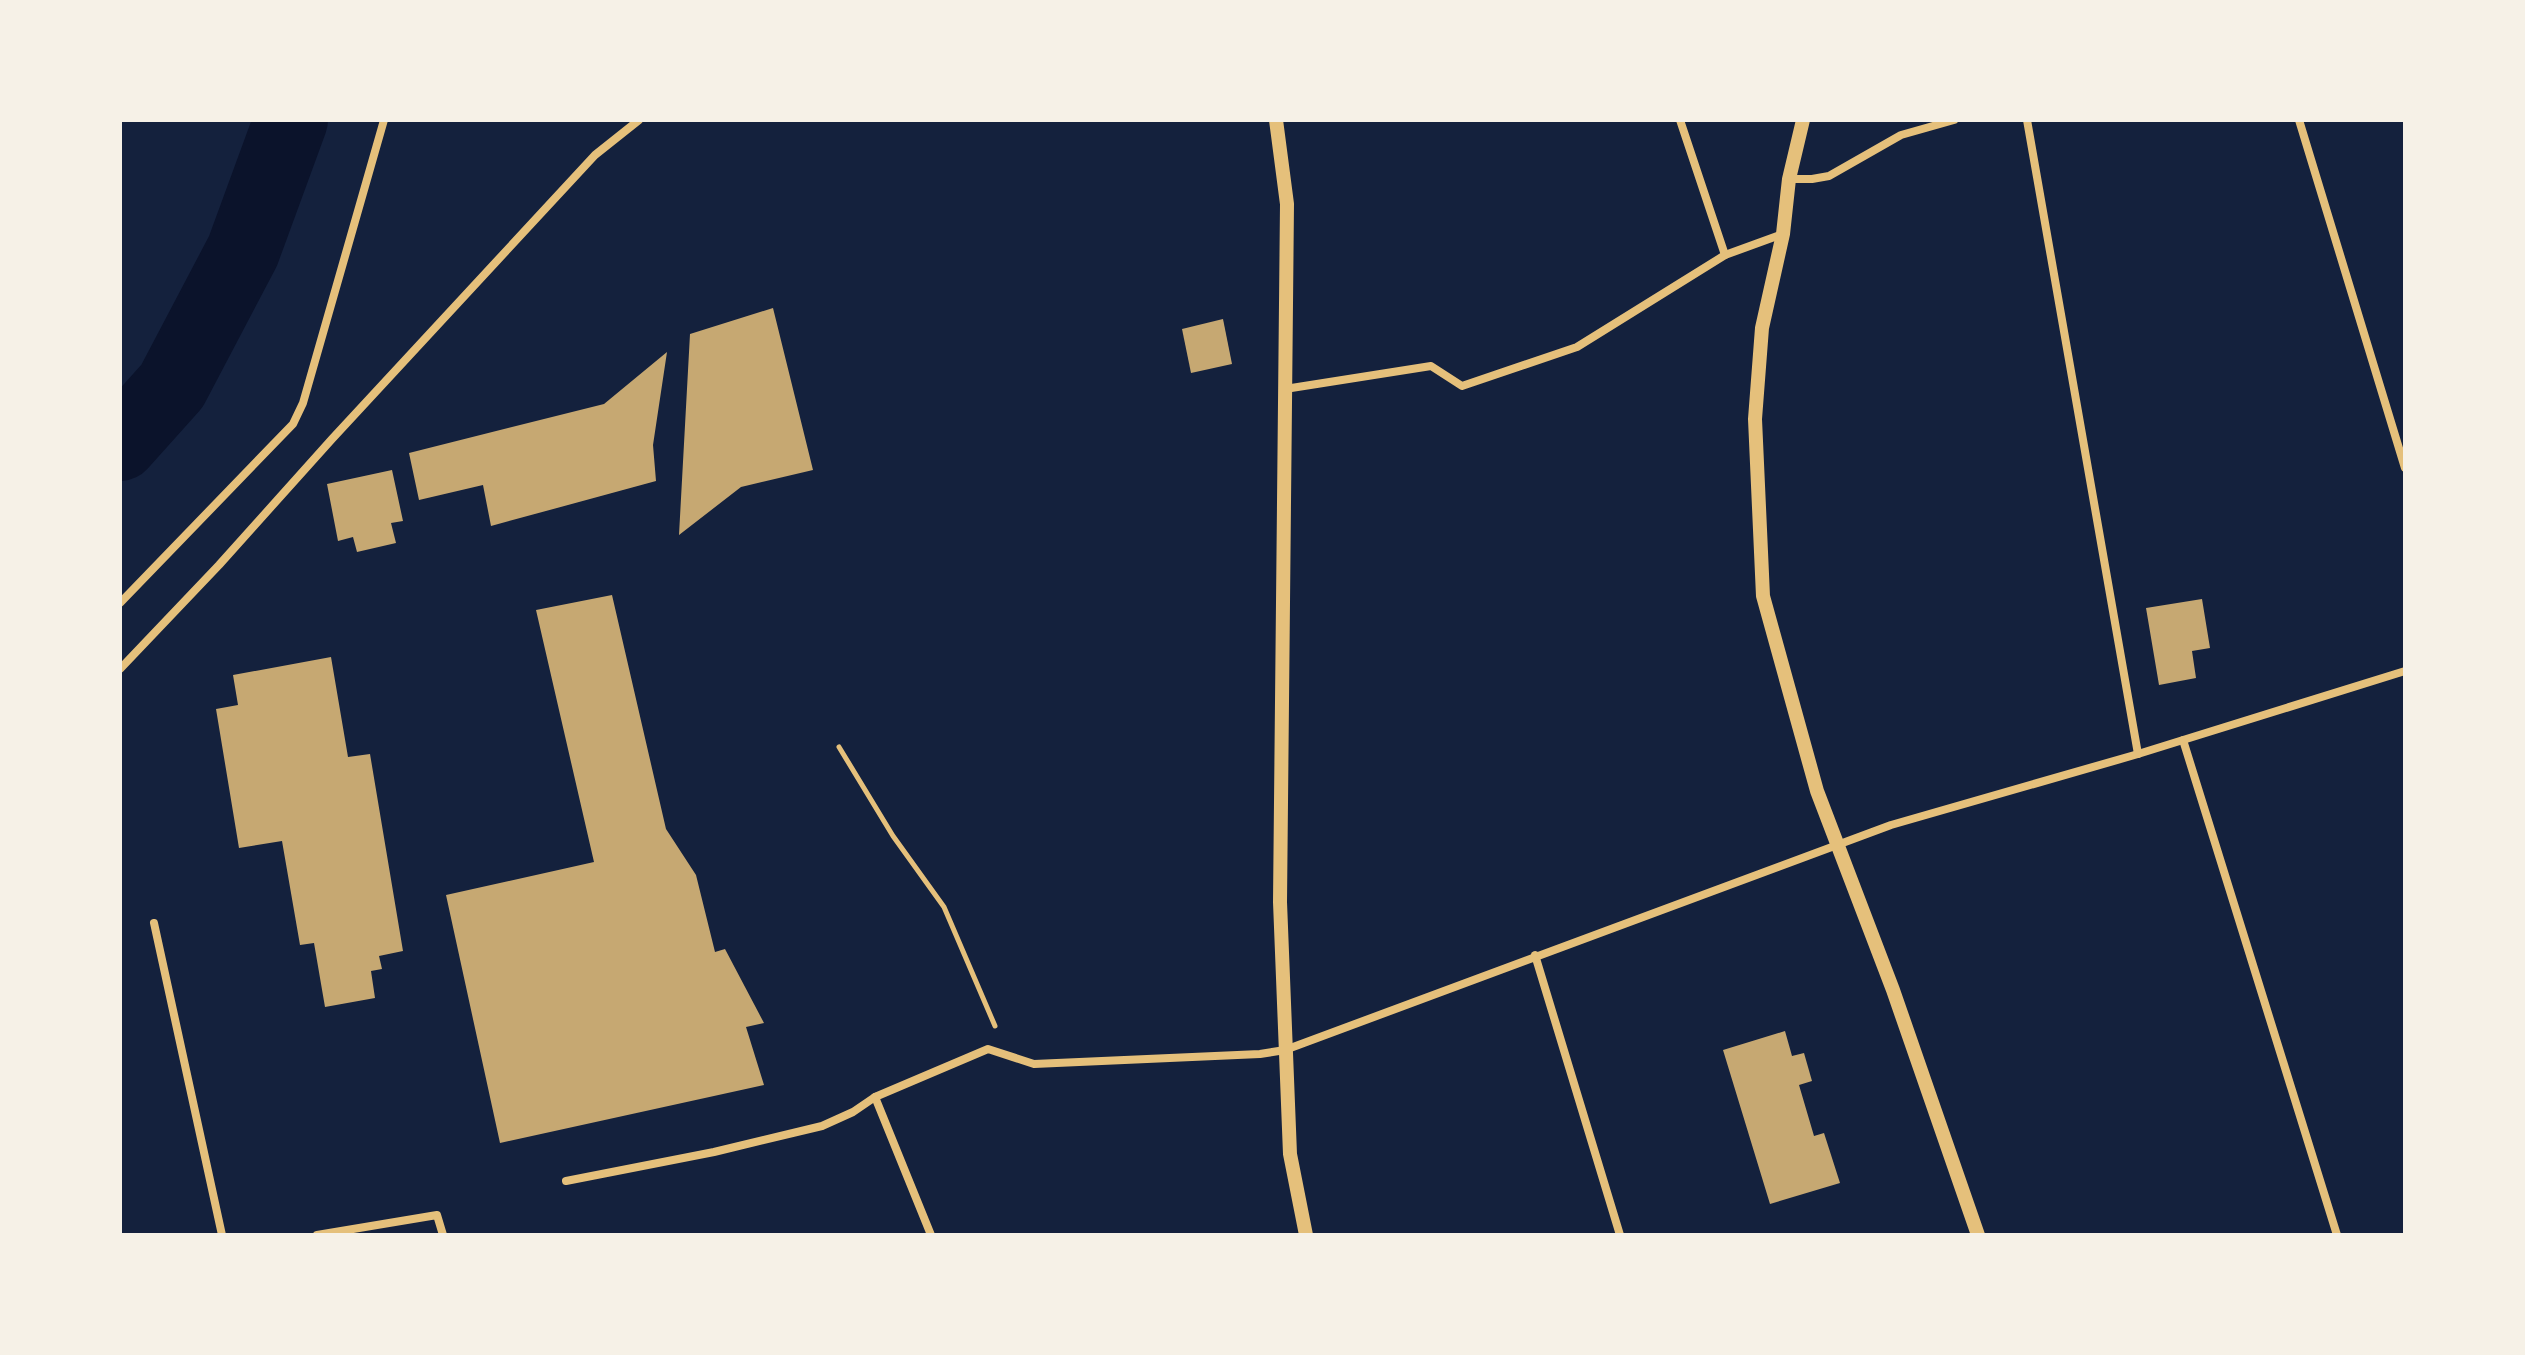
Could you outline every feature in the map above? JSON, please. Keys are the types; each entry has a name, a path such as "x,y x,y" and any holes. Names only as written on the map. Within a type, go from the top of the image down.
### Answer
{"street":[{"path":"120,603 293,424 303,403 384,120"},
{"path":"120,669 595,155 639,120"},
{"path":"1276,120 1287,204 1280,902 1290,1154 1306,1235"},
{"path":"1680,120 1725,255"},
{"path":"1803,120 1789,179 1783,234 1762,328 1755,419 1763,596 1817,791 1893,990 1978,1235"},
{"path":"1789,179 1829,176 1901,135 1954,120"},
{"path":"2027,120 2138,754"},
{"path":"2299,120 2405,468"},
{"path":"1285,389 1431,366 1462,386 1577,347 1725,255 1783,234"},
{"path":"566,1181 714,1152 822,1126 853,1112 875,1097 988,1049 1034,1064 1260,1054 1285,1050 1901,822 2138,754 2405,671"},
{"path":"2183,740 2337,1235"},
{"path":"154,923 222,1235"},
{"path":"1535,955 1620,1235"},
{"path":"875,1097 931,1235"},
{"path":"317,1235 437,1215 443,1235"}],"path":[{"path":"839,747 893,836 952,922 995,1023 999,1051"}],"building":[{"path":"773,308 813,470 741,487 679,535 690,334"},
{"path":"1223,319 1232,364 1191,373 1182,329"},
{"path":"667,352 653,445 656,481 491,526 483,485 419,500 409,453 604,404"},
{"path":"392,470 403,521 391,523 396,543 357,552 353,537 338,541 327,484"},
{"path":"612,595 666,829 696,875 715,952 725,949 764,1023 746,1027 764,1085 500,1143 446,895 594,862 536,610"},
{"path":"2202,599 2210,648 2192,651 2196,678 2159,685 2146,608"},
{"path":"331,657 348,757 370,754 403,951 379,956 382,969 371,971 375,998 325,1007 314,943 300,945 282,841 239,848 216,709 238,705 233,675"},
{"path":"1785,1031 1792,1056 1804,1053 1812,1081 1799,1085 1814,1136 1824,1133 1840,1183 1770,1204 1723,1050"}],"waterway":[{"path":"120,444 172,386 243,251 291,120"}]}
